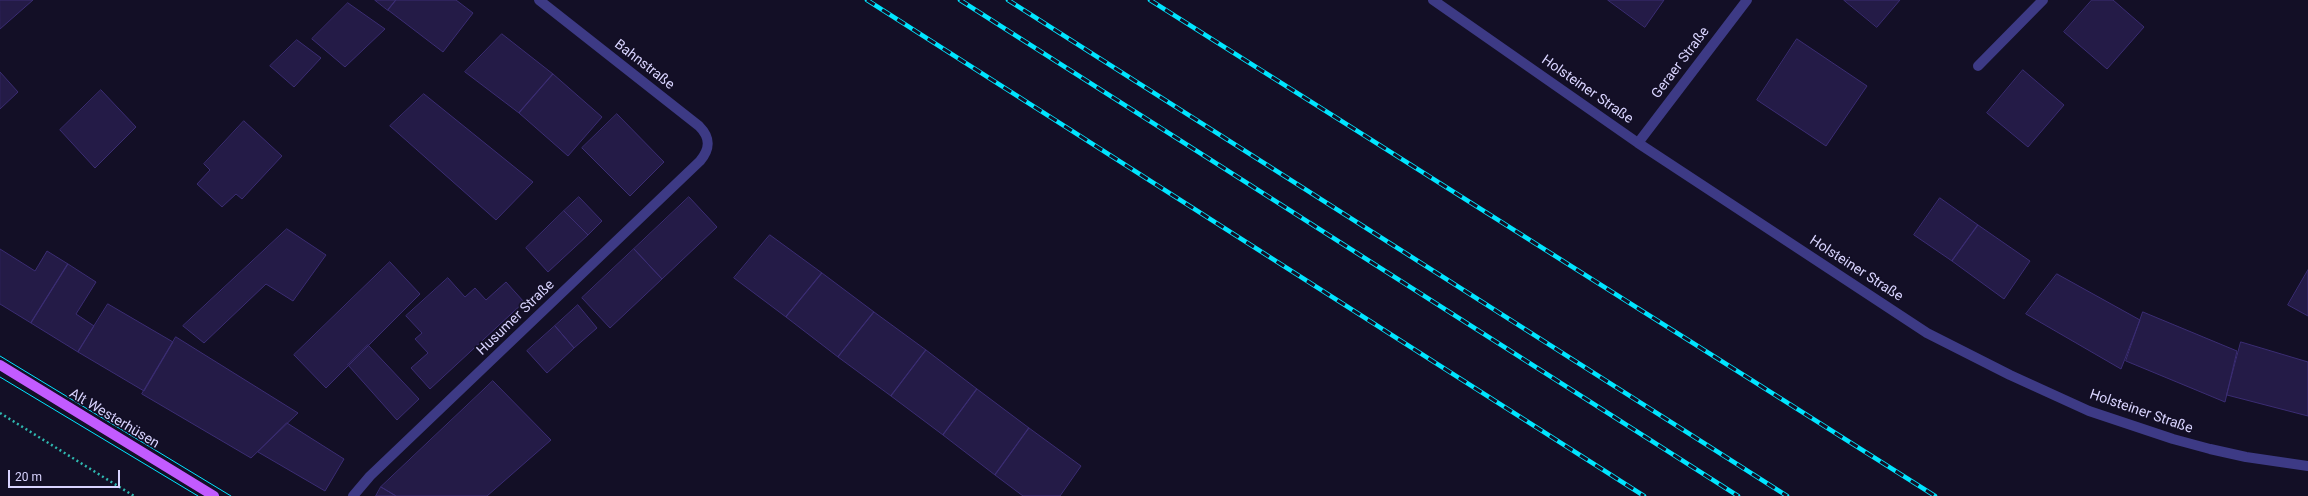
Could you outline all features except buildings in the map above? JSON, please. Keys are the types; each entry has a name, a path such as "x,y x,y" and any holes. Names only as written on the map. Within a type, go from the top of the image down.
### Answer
{"main road":[{"name":"Alt Westerhüsen","path":"0,365 214,496"}],"street":[{"name":"Bahnstraße","path":"539,0 703,130 708,145 708,150 700,161"},
{"name":"Holsteiner Straße","path":"1433,0 1638,143 1928,333 2010,375 2089,411 2173,439 2246,457 2308,466"},
{"name":"Geraer Straße","path":"1638,143 1747,0"},
{"path":"1978,66 2043,0"},
{"name":"Husumer Straße","path":"353,496 376,471 700,161"}],"path":[{"path":"0,413 134,496"}],"tram line":[{"path":"0,356 231,496"},
{"path":"0,377 198,496"}],"railway":[{"path":"867,0 1644,496"},
{"path":"960,0 1738,496"},
{"path":"1008,0 1787,496"},
{"path":"1150,0 1935,496"}]}
